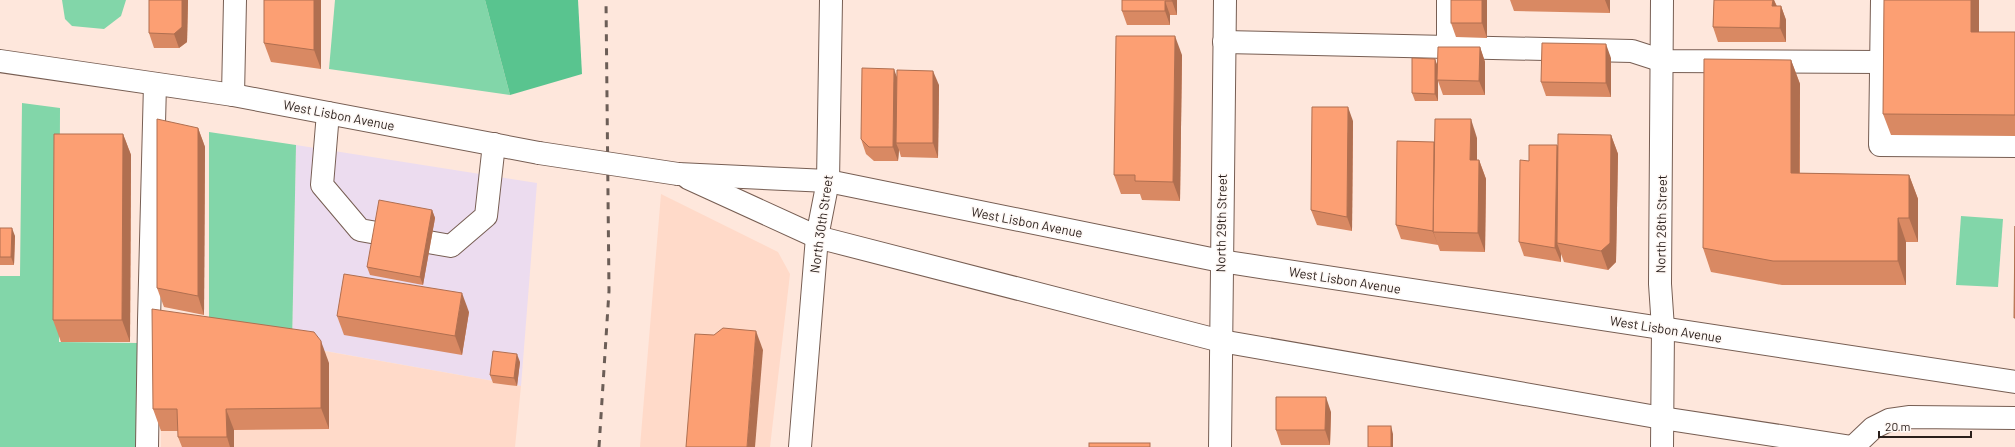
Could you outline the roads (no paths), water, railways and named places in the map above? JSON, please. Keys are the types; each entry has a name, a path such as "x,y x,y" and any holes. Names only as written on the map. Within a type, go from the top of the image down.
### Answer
{"main road":[{"path":"233,95 235,0"},
{"name":"North 30th Street","path":"800,447 817,237 828,181 831,0"},
{"name":"North 29th Street","path":"1220,447 1225,0"},
{"path":"1448,0 1448,48"},
{"name":"North 28th Street","path":"1662,0 1663,61 1660,284 1663,328 1662,447"},
{"path":"1882,0 1880,145 2015,146"},
{"path":"1224,42 1632,51 1663,61 1881,62"},
{"name":"West Lisbon Avenue","path":"0,61 233,95 539,153 678,174 828,181 1221,261 2015,382"},
{"path":"147,447 155,84"},
{"path":"328,113 322,185 360,230 451,246 486,216 494,144"},
{"name":"West Lisbon Avenue","path":"678,174 817,237 1221,341 1662,418 1828,445 1852,447"},
{"path":"1852,447 1873,428 1889,420 1918,417 2015,418"}],"railway":[{"path":"599,447 609,291 606,0"}]}
